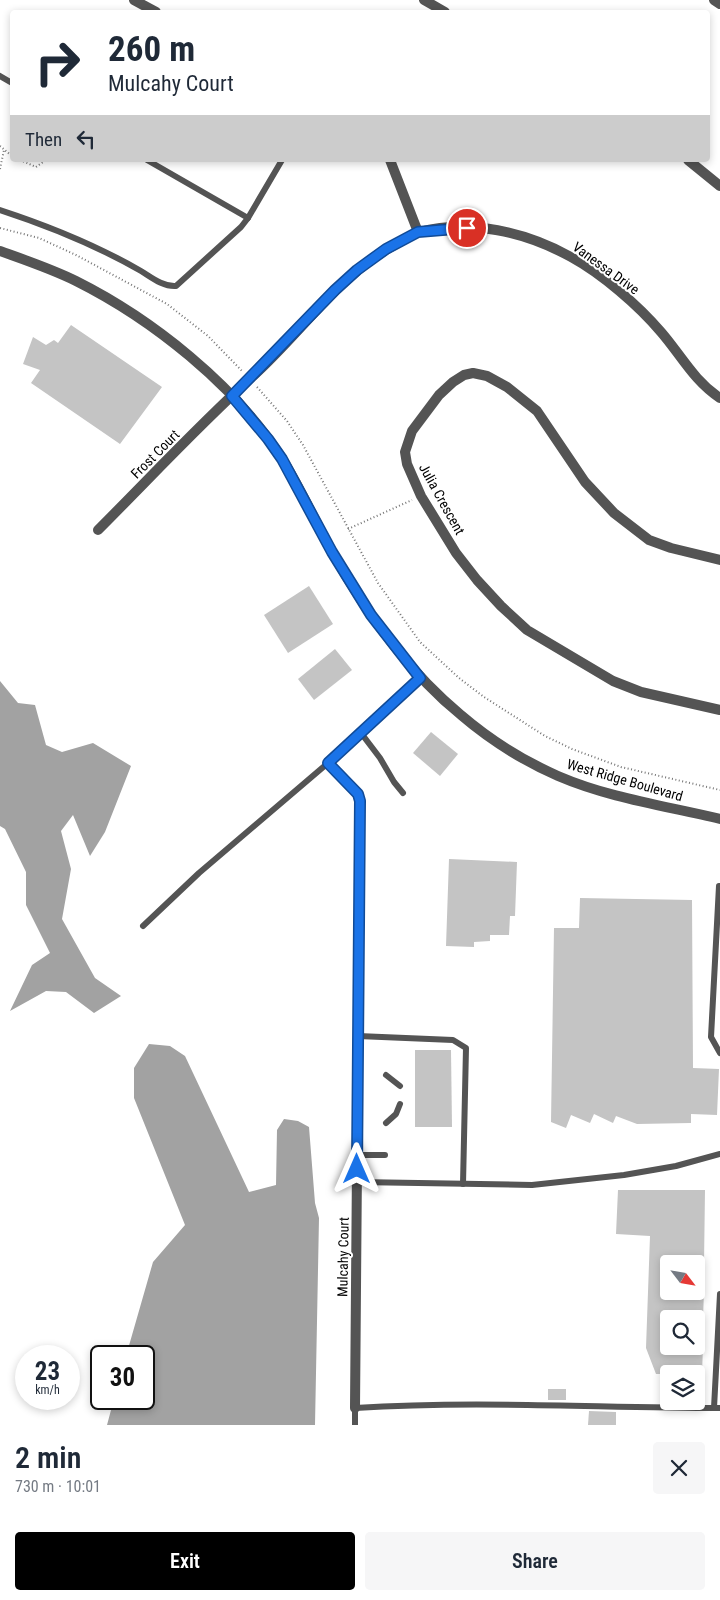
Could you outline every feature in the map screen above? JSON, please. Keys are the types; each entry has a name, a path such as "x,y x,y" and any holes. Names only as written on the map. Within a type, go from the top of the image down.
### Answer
{"street":[{"path":"134,0 152,10"},
{"path":"424,0 442,10"},
{"path":"714,0 720,4"},
{"path":"391,162 418,232"},
{"path":"690,162 720,186"},
{"name":"Vanessa Drive","path":"232,396 357,270 386,249 418,232 455,228 503,231 537,240 573,258 649,318 701,383 720,398"},
{"name":"West Ridge Boulevard","path":"0,251 76,281 130,313 168,340 232,396 282,459 332,552 371,615 420,678 468,721 506,748 560,776 627,797 720,819"},
{"name":"Julia Crescent","path":"720,560 671,548 649,540 614,513 585,482 537,412 507,387 487,376 473,373 464,375 453,382 439,395 412,431 405,452 407,464 421,496 456,552 477,580 527,630 614,681 641,692 720,710"},
{"name":"Frost Court","path":"98,530 232,396"},
{"path":"328,763 420,678"},
{"name":"Mulcahy Court","path":"328,763 358,794 360,801 355,1408"}],"lane":[{"path":"150,162 248,218"},
{"path":"0,210 45,225 100,248 163,284 172,286 185,279 248,218 281,162"},
{"path":"361,733 403,793"},
{"path":"143,926 199,873 328,763"},
{"path":"719,886 711,1038 720,1053"},
{"path":"358,1036 453,1040 466,1048 463,1184"},
{"path":"386,1075 400,1086"},
{"path":"386,1123 396,1114 400,1104"},
{"path":"357,1182 532,1184 624,1175 676,1166 720,1154"},
{"path":"358,1155 385,1155"},
{"path":"355,1425 355,1408 404,1405 494,1403 717,1408 720,1294"}],"path":[{"path":"0,146 10,154"},
{"path":"0,169 4,150"},
{"path":"25,162 36,167 43,162"},
{"path":"0,228 39,238 76,255 167,304 208,336 287,421 304,445 325,482 378,583 420,642 459,678 484,697 545,736 572,750 621,767 720,790"},
{"path":"348,529 421,496"}],"shaded area":[{"path":"0,681 18,703 35,705 46,745 62,752 93,743 131,766 105,832 90,856 73,815 61,831 71,869 62,919 95,978 121,996 94,1013 66,992 46,991 10,1011 32,965 50,953 26,905 26,872 5,829 0,826"},
{"path":"149,1044 170,1046 185,1056 249,1192 276,1185 277,1130 284,1119 298,1121 309,1127 315,1203 319,1218 315,1425 107,1425 111,1410 155,1410 155,1345 129,1345 153,1262 185,1225 134,1098 134,1068"}],"building":[{"path":"71,325 162,387 120,444 31,383 40,370 23,364 33,337 46,345 54,340 58,343"},
{"path":"309,586 333,624 288,653 264,615"},
{"path":"335,649 352,670 314,700 298,679"},
{"path":"431,732 458,754 440,776 413,753"},
{"path":"449,859 517,862 515,916 510,916 509,935 490,935 490,941 474,942 474,947 446,946"},
{"path":"580,898 692,900 693,1068 719,1069 717,1115 691,1114 691,1123 637,1124 616,1116 613,1123 594,1114 590,1123 571,1115 566,1128 551,1122 554,928 579,928"},
{"path":"415,1050 451,1050 452,1127 415,1127"},
{"path":"618,1190 705,1190 704,1255 660,1255 660,1300 704,1300 703,1310 660,1310 660,1355 703,1355 702,1365 660,1365 660,1374 656,1374 646,1348 650,1236 616,1234"},
{"path":"548,1389 566,1389 566,1400 548,1400"},
{"path":"589,1411 616,1412 616,1425 588,1425"}],"route":[{"path":"357,1169 360,801 358,794 328,763 420,678 371,615 332,552 282,459 232,396 335,290 357,270 386,249 418,232 467,228"}]}
